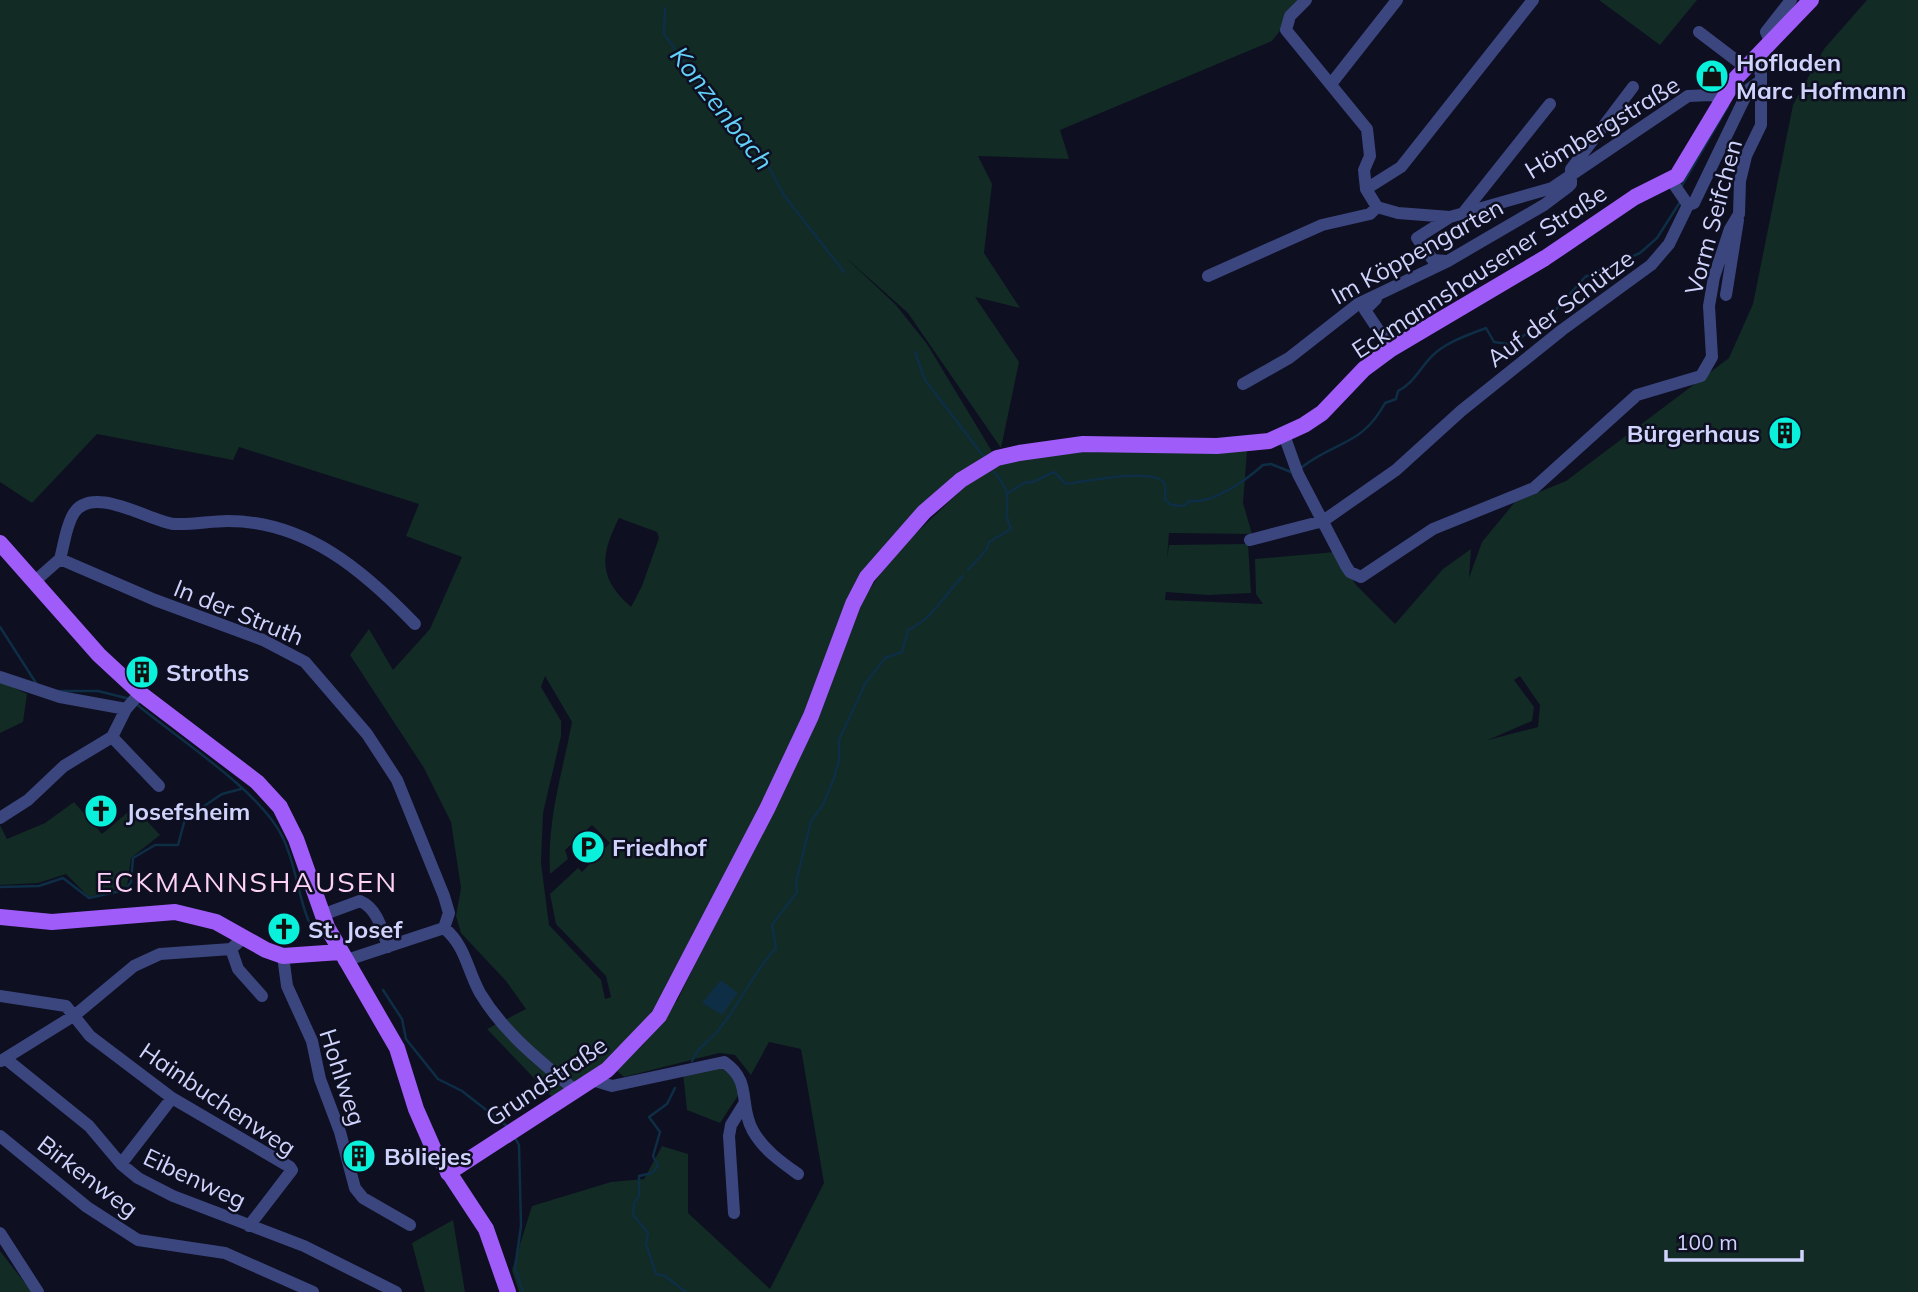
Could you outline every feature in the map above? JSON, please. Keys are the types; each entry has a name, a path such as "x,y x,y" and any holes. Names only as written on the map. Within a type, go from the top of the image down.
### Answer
{"main road":[{"name":"Eckmannshausener Straße","path":"976,469 997,458 1083,444 1217,446 1269,441 1283,435 1322,413 1364,369 1391,349 1545,258 1635,197 1671,180 1690,159 1723,99 1749,63 1811,0"},
{"name":"Grundstraße","path":"448,1174 592,1080 632,1047 659,1016 676,988 767,809 811,716 853,604 867,577 924,512 976,469"},
{"path":"0,543 84,639 133,701 257,782 280,807 296,839 322,915 342,957 397,1048 416,1109 433,1150 486,1229 508,1292"},
{"path":"0,917 52,922 175,912 216,922 237,943 283,956 342,957"}],"street":[{"path":"1208,276 1322,225 1370,214 1377,207 1366,189 1364,176 1370,143 1367,129 1286,30 1290,16 1306,0"},
{"path":"1331,84 1397,0"},
{"path":"1366,189 1401,167 1533,0"},
{"path":"1771,43 1766,32 1791,0"},
{"path":"1699,32 1749,63"},
{"name":"Vorm Seifchen","path":"1323,521 1350,572 1361,577 1368,575 1433,529 1534,488 1637,395 1700,376 1712,357 1709,306 1714,277 1730,229 1739,214 1742,171 1761,125 1760,67 1749,63"},
{"name":"Auf der Schütze","path":"1250,540 1323,521 1406,462 1461,411 1562,330 1651,265 1675,235 1688,205 1694,203 1749,89 1760,81"},
{"path":"1570,177 1571,169 1633,87"},
{"name":"Hömbergstraße","path":"1377,207 1410,215 1450,217 1529,197 1570,177 1688,96 1711,94 1723,99"},
{"path":"1464,212 1550,104"},
{"name":"Im Köppengarten","path":"1243,384 1289,358 1358,304 1448,261 1544,205 1572,184 1570,177"},
{"path":"1671,180 1688,205"},
{"path":"1726,295 1739,214"},
{"path":"1448,261 1433,260 1417,242 1420,234 1450,217"},
{"path":"1380,294 1365,310 1391,349"},
{"path":"1283,435 1298,474 1323,521"},
{"path":"35,581 60,559 75,513 83,504 108,503 172,523 229,521 283,529 332,551 381,588 415,624"},
{"name":"In der Struth","path":"60,559 155,600 263,640 305,662 367,734 397,780 444,896 449,913 444,928"},
{"path":"0,677 60,697 133,701 112,737 64,766 28,800 0,818"},
{"path":"112,737 159,786"},
{"path":"322,915 360,901 375,913 388,947"},
{"path":"342,957 388,947 444,928 458,940 479,992 497,1018 525,1049 575,1090"},
{"path":"3,1060 75,1015 134,966 160,954 237,943 238,969 262,996"},
{"name":"Hohlweg","path":"283,956 287,986 312,1041 320,1079 340,1132 355,1188 363,1198 410,1224"},
{"path":"0,996 66,1006 75,1015"},
{"name":"Hainbuchenweg","path":"75,1015 89,1037 172,1098 290,1167 292,1170 249,1226"},
{"name":"Eibenweg","path":"3,1060 89,1126 121,1164 138,1178 173,1196 304,1246 396,1292"},
{"path":"592,1080 612,1086 724,1062 737,1071 743,1083 744,1104 751,1127 761,1143 798,1174"},
{"path":"121,1164 172,1098"},
{"path":"734,1213 729,1136 731,1125 744,1104"},
{"name":"Birkenweg","path":"0,1136 87,1207 138,1240 225,1253 313,1292"},
{"path":"0,1233 38,1292"}],"green space":[{"path":"0,0 1304,0 1272,41 1060,130 1069,159 978,156 992,184 984,253 1020,308 975,297 1019,362 1001,448 908,313 844,256 896,305 927,344 993,453 865,575 808,716 655,1012 599,1069 553,1098 487,1029 526,1009 506,981 461,933 456,916 461,888 451,822 424,768 350,655 369,629 393,670 430,629 462,557 406,536 419,504 239,447 233,460 97,434 32,503 0,482","holes":["619,518 657,532 659,538 642,586 631,607 613,586 606,566 608,544","545,676 572,722 553,815 550,874 568,859 565,850 592,825 610,843 582,872 578,868 550,894 556,924 606,976 611,997 605,999 601,980 549,925 541,863 543,813 561,736 561,721 541,687"]},
{"path":"1599,0 1697,0 1660,45"},
{"path":"1867,0 1918,0 1918,1292 519,1292 512,1270 532,1206 611,1182 644,1179 662,1146 688,1154 688,1213 770,1289 824,1183 801,1049 769,1042 751,1075 735,1055 719,1053 624,1077 616,1070 643,1045 678,999 816,717 864,598 892,556 973,479 1005,463 1085,450 1247,451 1243,503 1252,534 1169,533 1167,559 1169,545 1248,544 1251,593 1208,595 1166,592 1165,600 1263,604 1256,594 1255,559 1335,552 1356,585 1395,624 1443,569 1471,549 1469,578 1482,542 1515,502 1566,481 1729,358 1753,304 1793,105 1824,49","holes":["1520,676 1540,705 1538,727 1488,740 1532,721 1534,707 1514,680"]},
{"path":"0,681 27,694 23,722 0,733"},
{"path":"74,802 102,834 134,807 160,835 131,858 127,886 89,897 66,874 38,883 0,885 0,825 7,839 45,823"},
{"path":"723,1065 741,1091 720,1123 687,1110 683,1073"},
{"path":"453,1220 465,1292 425,1292 412,1243"},
{"path":"0,1251 32,1292 0,1292"}],"water":[{"path":"721,980 738,993 722,1015 702,1003"}],"waterway":[{"name":"Konzenbach","path":"665,8 664,34 706,92 759,148 783,194 844,272"},
{"path":"1681,187 1728,106"},
{"path":"1302,467 1367,427 1385,403 1396,399 1398,391 1444,347 1486,328 1494,342 1509,344 1518,340 1551,315 1585,277 1640,253 1657,238 1680,202"},
{"name":"Konzenbach","path":"915,352 925,380 984,457"},
{"path":"1008,493 1026,482 1031,483 1054,472 1066,484 1147,476 1158,478 1164,483 1165,499 1171,505 1184,506 1189,501 1208,499 1228,490 1263,465 1271,464 1291,472"},
{"path":"968,570 987,549 989,542 1011,529 1006,490 994,472"},
{"path":"692,1061 699,1049 724,1023 776,948 772,925 797,892 796,882 811,821 823,805 834,778 839,760 839,740 865,684 885,658 902,652 908,630 932,613 963,576"},
{"path":"0,627 36,683"},
{"path":"58,691 98,691 130,699"},
{"path":"135,703 216,765 271,819 287,848 306,913 317,937"},
{"path":"0,887 39,886 63,878 89,898 125,890 131,882 133,858 155,845 178,845 185,819 222,794 241,789"},
{"path":"383,990 402,1019 406,1039 438,1079 462,1091 508,1127"},
{"path":"675,1088 667,1104 649,1117 660,1132 653,1156 658,1166 652,1173 639,1176 639,1196 634,1203 633,1215 648,1233 646,1244 656,1274 665,1276 686,1292"},
{"path":"514,1136 519,1145 521,1226 515,1268 523,1292"}],"place":[{"name":"Hofladen Marc Hofmann","path":"1712,76"},
{"name":"Bürgerhaus","path":"1785,433"},
{"name":"Stroths","path":"142,672"},
{"name":"Josefsheim","path":"101,811"},
{"name":"Friedhof","path":"588,847"},
{"name":"St. Josef","path":"284,929"},
{"name":"Böliejes","path":"359,1156"}],"district":[{"name":"ECKMANNSHAUSEN","path":"247,881"}]}
